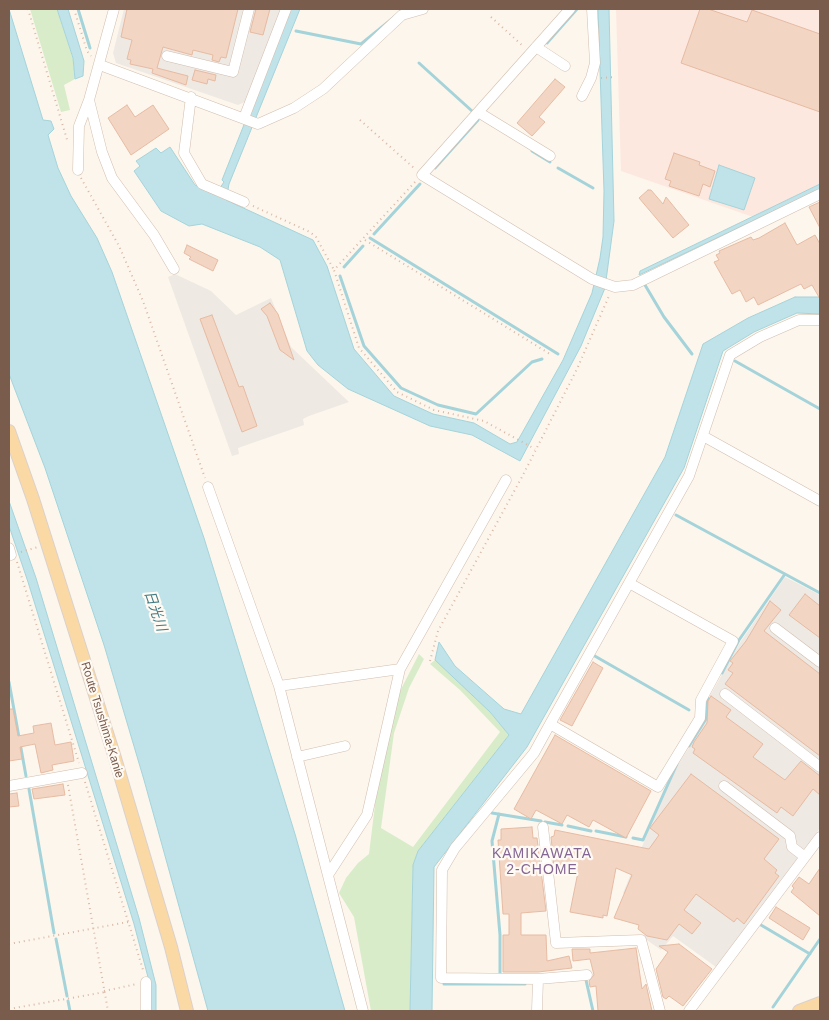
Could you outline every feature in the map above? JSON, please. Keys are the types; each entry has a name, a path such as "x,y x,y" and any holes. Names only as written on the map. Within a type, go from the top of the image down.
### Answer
{"main road":[{"name":"Route Tsushima-Kanie","path":"9,431 33,498 115,758 171,947 187,1011"},
{"path":"799,1011 820,1003"}],"street":[{"path":"78,170 80,126 100,65 114,9"},
{"path":"167,56 233,72 249,9"},
{"path":"245,118 286,9"},
{"path":"100,65 191,97 258,124 294,108 323,89 402,15 423,9"},
{"path":"570,9 422,175 592,279 612,287 632,284 820,194"},
{"path":"582,96 592,78 595,63 592,9"},
{"path":"533,50 565,66"},
{"path":"191,97 184,153 202,184 244,202"},
{"path":"89,100 102,152 112,178 154,235 174,269"},
{"path":"478,112 550,156"},
{"path":"587,975 538,979 441,978 442,870 455,848 534,753 689,476 730,355 760,337 799,320 820,320"},
{"path":"703,436 820,501"},
{"path":"328,876 367,815 400,669 506,480"},
{"path":"208,487 279,686 363,1011"},
{"path":"550,724 658,787 700,718 701,700 733,641 629,583"},
{"path":"775,628 820,662"},
{"path":"279,686 400,669"},
{"path":"725,694 820,767"},
{"path":"297,757 345,746"},
{"path":"9,786 82,773"},
{"path":"724,786 790,836 792,848 805,857"},
{"path":"543,827 556,943 641,940 660,1011"},
{"path":"689,1011 820,837"},
{"path":"537,1011 538,979"},
{"path":"146,982 146,1011"}],"path":[{"path":"28,9 69,144"},
{"path":"74,9 87,51 100,65"},
{"path":"491,17 533,50"},
{"path":"597,78 616,77"},
{"path":"334,270 422,175 360,120"},
{"path":"78,170 88,192 119,246 142,301 208,487"},
{"path":"244,202 310,232 316,237 334,270 359,348 397,392 434,410 484,421 535,449"},
{"path":"364,239 550,354"},
{"path":"430,660 438,631 577,369 612,287"},
{"path":"531,447 535,449"},
{"path":"9,1010 146,982 82,773 11,553 32,548"},
{"path":"66,776 108,1011"},
{"path":"9,944 128,922"}],"shaded area":[{"path":"124,9 283,9 247,101 238,105 116,63 113,53"},
{"path":"616,9 820,9 820,184 753,217 621,171"},
{"path":"175,274 211,291 236,315 271,298 291,347 349,402 303,419 304,425 238,448 239,454 232,456 168,277"},
{"path":"785,577 820,595 820,828 716,967 673,936 661,950 644,938 651,906 623,893 657,810 679,763 707,720 707,701 741,641"}],"green space":[{"path":"30,9 57,9 73,59 75,79 64,85 70,110 61,112"},
{"path":"419,654 424,659 409,688 394,733 381,828 413,847 500,732 460,690 430,664 435,660 463,684 509,735 418,851 413,865 410,1011 371,1011 354,917 339,893 346,878 358,863 369,854 380,764 396,699"}],"water":[{"name":"日光川","path":"9,9 43,120 51,121 54,129 48,135 58,168 71,196 97,238 112,272 204,538 295,834 345,1011 208,1011 144,780 104,645 45,468 9,374"},
{"path":"57,9 68,9 84,61 83,76 75,79 73,58"},
{"path":"290,9 300,9 229,184 226,200 313,240 327,266 354,349 394,396 433,414 474,423 510,444 517,442 563,360 592,293 600,258 603,237 604,191 598,9 609,9 614,221 605,288 581,346 520,461 472,435 430,426 348,389 318,365 307,351 280,260 260,247 202,224 189,226 161,211 134,171 140,166 136,161 156,148 161,153 170,147 195,185 215,195 224,182 222,180"},
{"path":"719,165 755,178 744,210 709,199"},
{"path":"820,184 820,189 639,275 640,271"},
{"path":"795,297 820,297 820,314 797,313 754,332 723,351 684,468 527,747 434,867 432,1011 410,1011 413,865 418,851 509,735 490,712 435,660 439,642 455,666 488,695 504,709 521,714 665,457 703,344 748,318"},
{"path":"9,501 36,578 139,918 156,985 156,1011 150,1011 149,981 134,924 9,526"}],"building":[{"path":"127,9 238,9 226,58 221,57 219,62 212,60 213,55 193,50 192,55 163,47 157,68 188,76 186,85 152,73 153,69 130,64 131,60 127,59 132,40 121,37"},
{"path":"256,9 270,9 263,35 250,32"},
{"path":"700,9 708,9 747,22 752,10 820,34 820,112 681,63"},
{"path":"195,70 216,75 215,81 208,79 207,84 192,80"},
{"path":"555,79 565,87 539,117 545,122 532,136 517,123"},
{"path":"127,105 135,117 153,105 169,129 131,155 108,118"},
{"path":"674,153 700,162 699,165 715,171 710,187 703,184 699,196 669,186 671,181 665,179"},
{"path":"648,190 651,190 663,204 666,197 689,225 673,238 639,198"},
{"path":"820,202 820,228 809,207"},
{"path":"785,223 797,245 815,235 820,244 820,299 812,285 804,289 801,284 758,305 754,297 746,302 740,290 732,294 714,262 719,260 716,255 720,253 719,251 751,237 753,240 759,238"},
{"path":"187,245 218,260 213,271 189,259 191,257 184,253"},
{"path":"270,303 278,314 294,360 280,350 267,316 261,309"},
{"path":"212,315 239,387 243,386 257,426 242,432 200,319"},
{"path":"805,594 820,606 820,638 789,615"},
{"path":"770,601 781,610 764,631 820,674 820,756 725,684 733,673 728,670 733,663 730,661 746,641"},
{"path":"593,662 603,668 572,726 560,720"},
{"path":"711,696 731,710 726,717 763,744 753,757 785,780 801,761 820,776 820,795 813,789 793,816 781,807 777,813 693,753 695,749 692,747 694,742 707,723 708,701"},
{"path":"9,709 13,709 18,736 34,733 33,726 51,723 55,745 71,742 74,761 52,765 53,770 41,773 35,744 20,747 22,759 9,761"},
{"path":"555,735 651,791 626,838 593,820 589,827 567,815 562,824 536,810 531,819 514,809"},
{"path":"691,774 779,839 764,859 777,870 775,873 779,876 744,924 737,918 734,922 696,894 684,910 701,923 692,934 679,924 667,940 647,936 638,929 639,925 614,918 632,875 616,868 607,916 603,915 603,918 570,912 578,872 554,867 551,837 554,836 555,830 649,849 659,835 650,828"},
{"path":"63,784 65,795 34,799 32,789"},
{"path":"17,793 19,806 9,807 9,794"},
{"path":"532,827 533,838 537,838 546,911 521,913 521,935 546,935 547,961 569,956 572,968 538,972 503,972 503,935 509,935 509,914 503,914 498,840 501,840 501,829"},
{"path":"820,868 820,916 791,892 794,888 792,886 799,877 809,884"},
{"path":"776,907 810,928 803,940 769,918"},
{"path":"679,944 712,969 683,1006 669,996 666,999 663,997 656,969 668,952 659,946"},
{"path":"636,948 642,989 646,984 652,1011 598,1011 596,986 590,987 589,981 594,975 590,959 573,961 572,949 590,949 590,953"}],"waterway":[{"path":"78,9 90,48"},
{"path":"547,43 577,9"},
{"path":"296,31 361,44 403,10"},
{"path":"419,63 472,111"},
{"path":"435,168 478,120"},
{"path":"532,151 550,162"},
{"path":"558,168 593,188"},
{"path":"374,234 420,184"},
{"path":"370,238 558,354"},
{"path":"344,267 363,246"},
{"path":"340,276 364,346 401,388 438,405 476,414 532,362 542,359"},
{"path":"645,285 664,317 692,354"},
{"path":"735,361 820,409"},
{"path":"676,515 820,593"},
{"path":"722,673 739,640 785,574"},
{"path":"593,655 689,710"},
{"path":"9,682 26,776"},
{"path":"689,746 706,719 708,698"},
{"path":"633,838 643,840 677,764"},
{"path":"29,789 54,933"},
{"path":"492,813 541,821"},
{"path":"499,814 492,841 500,935 500,974"},
{"path":"545,822 562,825"},
{"path":"568,826 591,831"},
{"path":"596,831 626,837"},
{"path":"761,925 810,954"},
{"path":"56,939 67,996"},
{"path":"773,1007 820,939"},
{"path":"586,980 593,1011"},
{"path":"444,984 525,984"},
{"path":"68,1001 70,1011"}],"district":[{"name":"KAMIKAWATA 2-CHOME","path":"542,862"}]}
